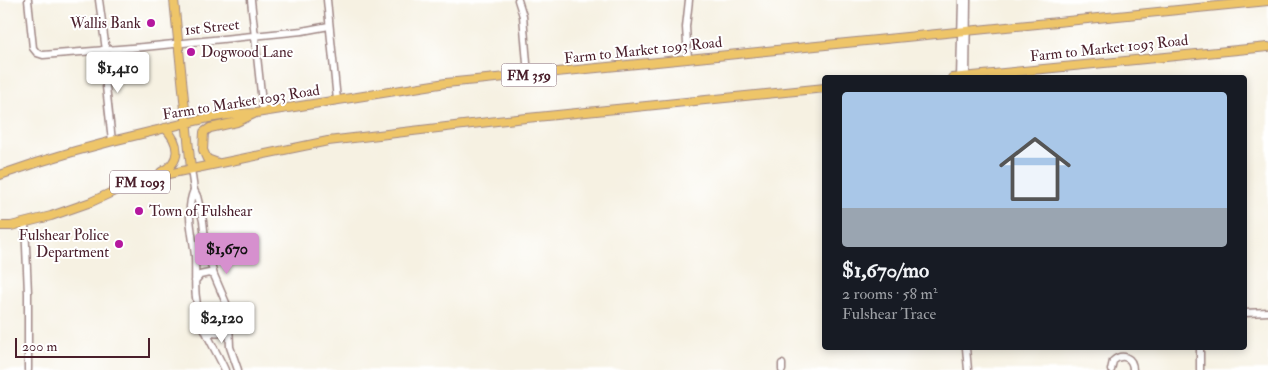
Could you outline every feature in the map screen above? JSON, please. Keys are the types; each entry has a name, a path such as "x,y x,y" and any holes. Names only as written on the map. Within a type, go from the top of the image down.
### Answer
{"main road":[{"path":"174,0 188,123 191,170 328,141 388,133 822,88"},
{"name":"Farm to Market 1093 Road","path":"0,175 112,141 188,123 241,113 260,113 446,83 1268,1"},
{"name":"Farm to Market 1093 Road","path":"983,75 1268,47"},
{"path":"218,164 207,159 203,150 204,132 210,128 237,122 260,113"},
{"path":"149,179 171,168 176,158 175,141 165,128"},
{"name":"FM 1093","path":"0,226 25,223 51,216 149,179 191,170"}],"street":[{"name":"1st Street","path":"28,0 33,48 37,53 43,55 254,36 329,26"},
{"path":"99,0 112,141"},
{"path":"251,0 260,113"},
{"path":"327,0 337,100"},
{"path":"518,0 523,16 528,75"},
{"path":"688,59 686,27 689,0"},
{"path":"962,0 964,31"},
{"path":"963,75 967,0"},
{"path":"191,170 194,190 203,221 206,247 214,275 226,302 230,347 238,370"},
{"path":"194,190 191,197 190,217 195,258 194,282 199,314 205,331 218,353 225,370"},
{"path":"25,223 28,293 28,370"},
{"path":"194,282 200,275 209,273 214,275"},
{"path":"1247,313 1268,312"},
{"path":"205,331 219,334 225,331 229,324"},
{"path":"966,350 968,370"},
{"path":"1200,350 1200,370"},
{"path":"1111,370 1113,361 1121,356 1131,361 1133,370"}],"place":[{"name":"Wallis Bank","path":"151,23"},
{"name":"Dogwood Lane","path":"191,52"},
{"name":"Town of Fulshear","path":"139,211"},
{"name":"Fulshear Police Department","path":"119,244"}]}
